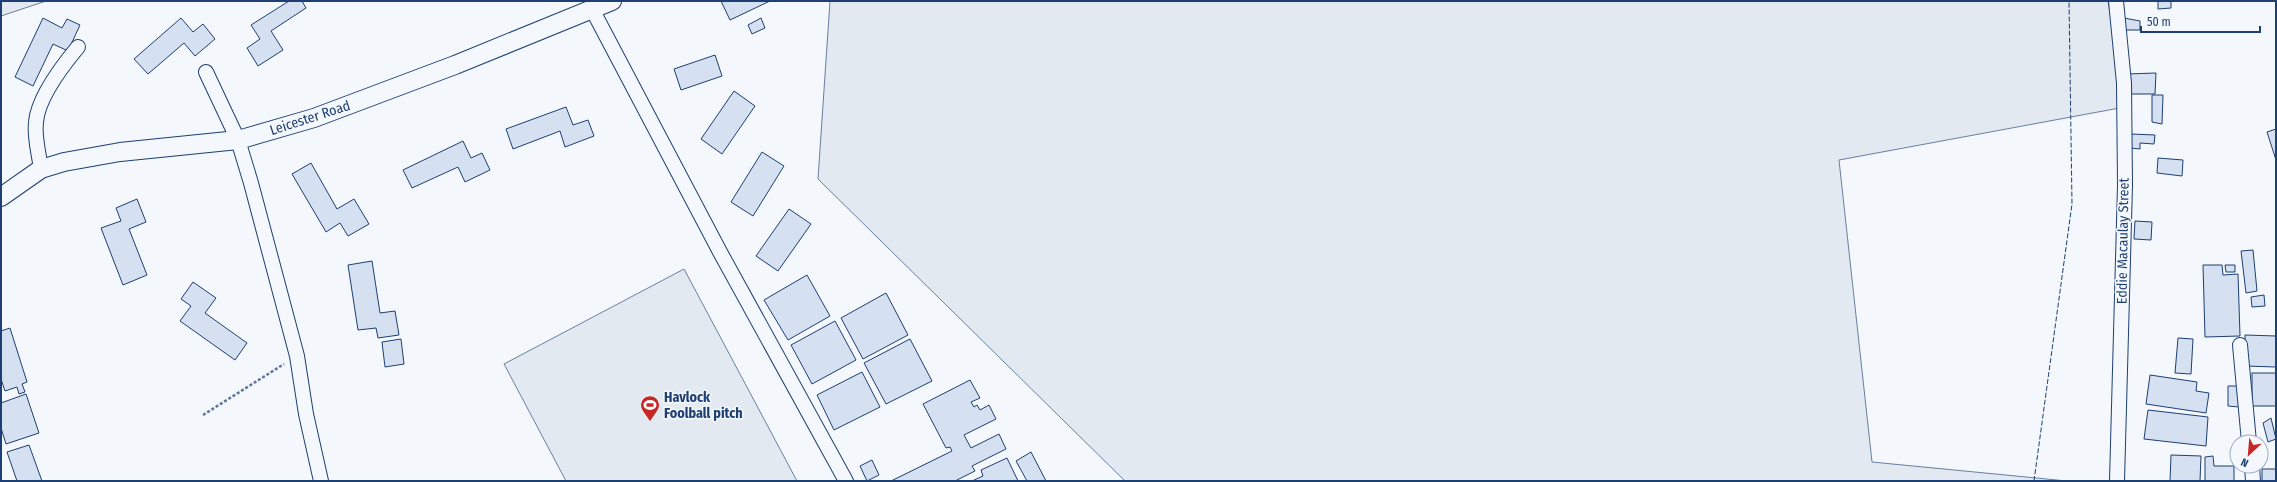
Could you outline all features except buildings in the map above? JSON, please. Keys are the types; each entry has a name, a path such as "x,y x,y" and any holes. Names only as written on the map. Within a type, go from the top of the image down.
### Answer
{"street":[{"name":"Leicester Road","path":"1,196 41,169 91,156 238,140 272,132 359,102 612,1"},
{"name":"Eddie Macaulay Street","path":"2116,1 2124,83 2125,185 2117,481"},
{"path":"592,9 720,252 846,481"},
{"path":"41,169 36,123 38,112 56,75 78,47"},
{"path":"206,72 238,140 271,254 297,356 306,414 321,481"},
{"path":"2240,345 2248,434"}],"path":[{"path":"203,415 267,373 297,356"}],"shaded area":[{"path":"1,1 46,1 1,16"},
{"path":"830,1 2108,1 2125,107 1839,160 1872,462 2067,481 1125,481 818,179"},
{"name":"Havlock Foolball pitch","path":"684,269 797,481 566,481 504,364"}],"fence":[{"path":"2034,481 2072,204 2069,1"}],"place":[{"name":"Havlock Foolball pitch","path":"650,422"}]}
